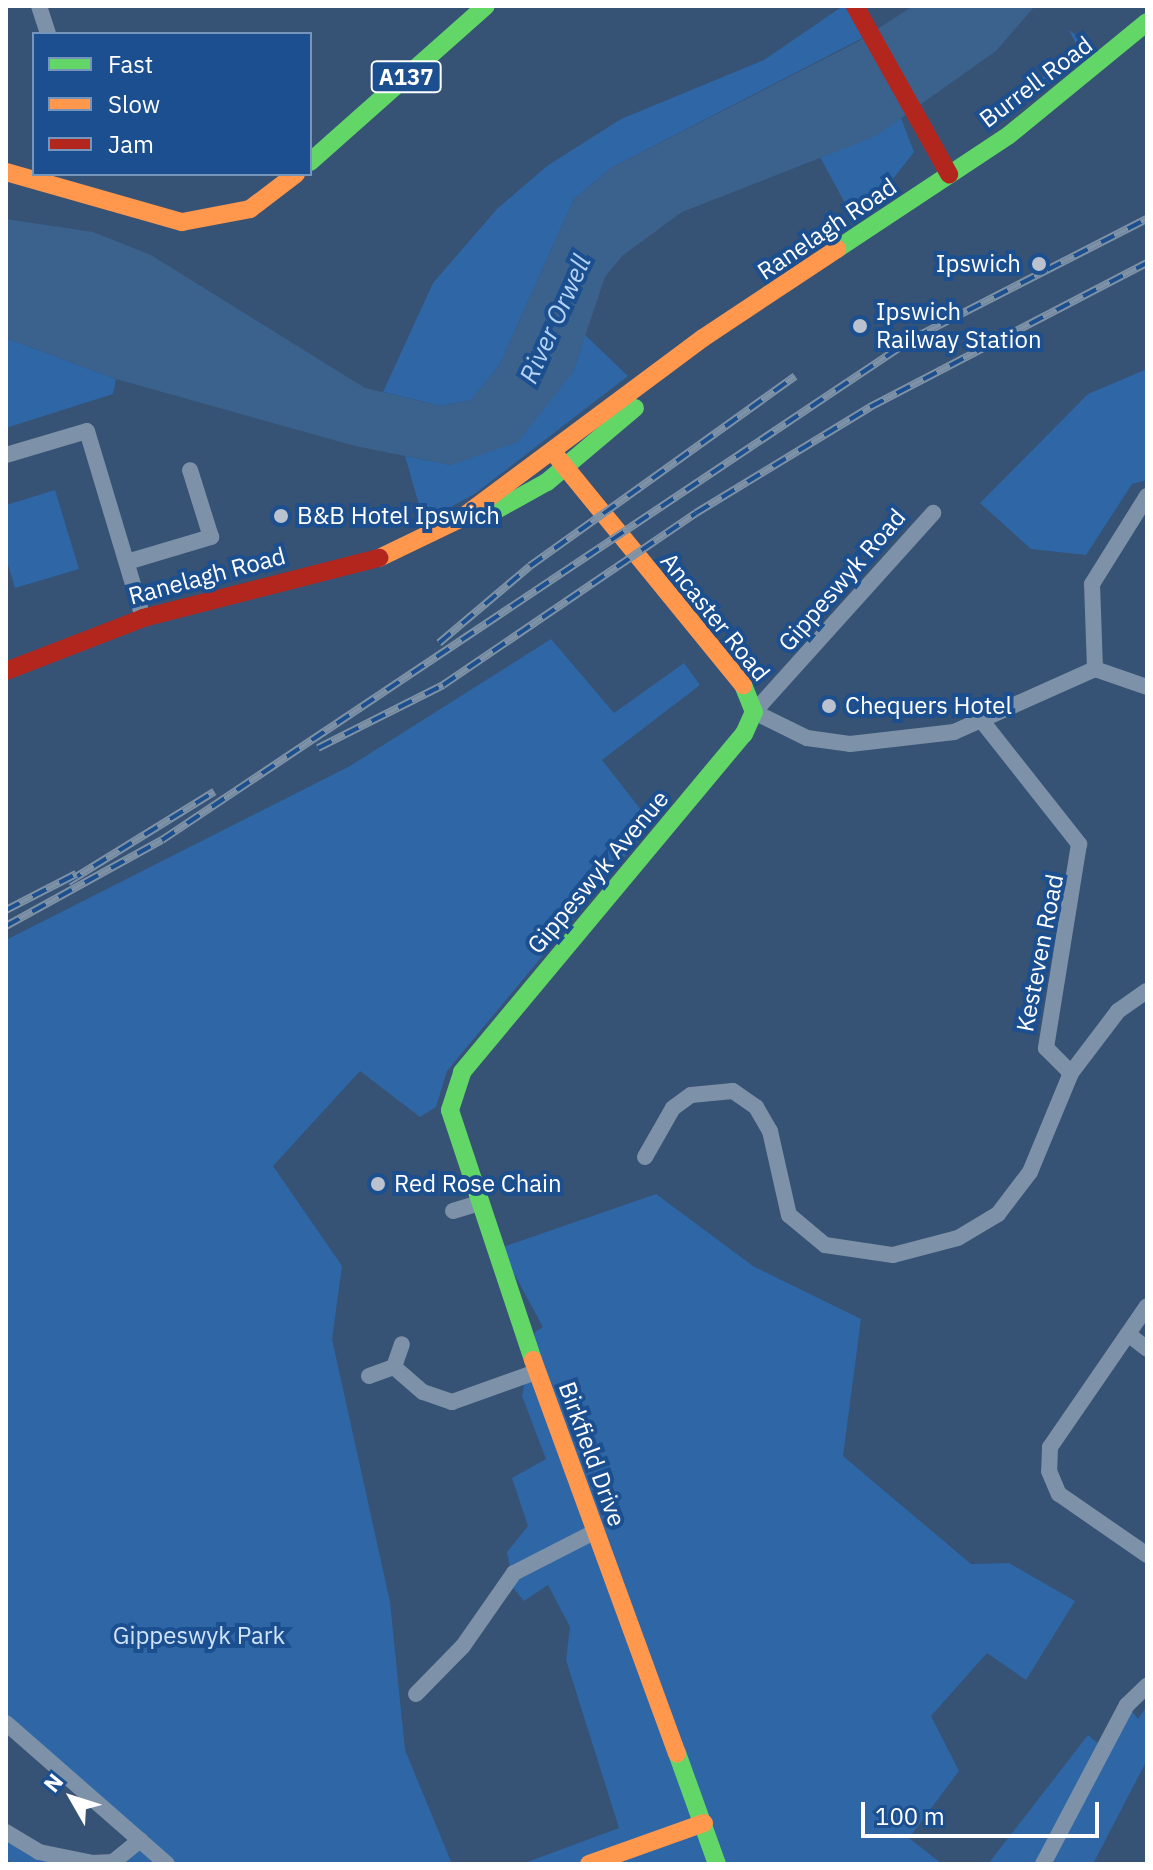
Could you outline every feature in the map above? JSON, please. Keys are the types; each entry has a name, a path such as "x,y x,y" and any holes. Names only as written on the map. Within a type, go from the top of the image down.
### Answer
{"main road":[{"name":"A137","path":"312,160 486,6"},
{"path":"855,6 949,174"},
{"name":"Burrell Road","path":"949,174 1076,84 1147,22"},
{"path":"6,172 182,222 250,209 293,176"},
{"name":"Ranelagh Road","path":"6,671 143,618 397,553 425,538 553,452 731,322 949,174"},
{"name":"Ranelagh Road","path":"425,538 476,520 565,468 731,322"},
{"name":"Ancaster Road","path":"553,452 745,687 754,712"},
{"name":"Gippeswyk Avenue","path":"472,1060 744,734 754,712"},
{"name":"Birkfield Drive","path":"472,1060 454,1086 450,1110 476,1204 717,1864"},
{"path":"589,1864 704,1823"}],"street":[{"path":"39,6 47,32"},
{"path":"6,455 87,431 143,618"},
{"path":"127,562 211,537 190,470"},
{"path":"1147,496 1092,584 1095,669 1147,687"},
{"name":"Gippeswyk Road","path":"754,712 933,513"},
{"name":"Ancaster Road","path":"754,712 807,738 850,744 982,721 1095,669"},
{"name":"Kesteven Road","path":"982,721 1079,844 1046,1048 1071,1073"},
{"path":"645,1157 673,1108 691,1095 721,1088 745,1096 770,1131 783,1205 801,1229 844,1252 893,1255 958,1238 998,1214 1030,1172 1071,1073 1118,1011 1147,991"},
{"path":"453,1211 476,1204"},
{"path":"1147,1306 1050,1447 1049,1471 1059,1494 1147,1555"},
{"path":"1128,1334 1147,1349"},
{"path":"394,1367 402,1344"},
{"path":"394,1367 423,1392 452,1402 536,1372"},
{"path":"369,1376 394,1367"},
{"path":"416,1694 463,1646 514,1573 594,1532"},
{"path":"1043,1864 1127,1705 1147,1686"},
{"path":"6,1723 167,1864"},
{"path":"6,1832 39,1852 92,1863 113,1862 140,1840"}],"green space":[{"path":"843,6 878,30 611,168 574,199 499,366 471,400 441,406 383,392 433,283 497,209 547,166 621,119 764,60"},
{"path":"1069,30 1095,48 1045,88 1039,81 1078,48"},
{"path":"901,118 914,152 878,198 852,216 820,157"},
{"path":"585,335 628,376 476,493 424,522 405,456 451,465 573,372"},
{"path":"6,338 116,379 113,394 6,428"},
{"path":"1147,369 1147,480 1132,484 1086,555 1031,549 980,503 1088,394"},
{"path":"55,490 79,569 15,588 6,558 6,505"},
{"name":"Gippeswyk Park","path":"551,639 614,713 684,663 700,685 602,760 652,824 447,1071 436,1107 420,1117 360,1071 273,1166 342,1266 332,1339 390,1602 405,1750 452,1864 13,1864 6,1859 6,1832 92,1863 135,1846 6,1723 6,940 350,766"},
{"path":"656,1194 753,1266 861,1319 843,1456 971,1564 1009,1563 1075,1601 1026,1680 987,1653 931,1716 959,1771 909,1838 942,1864 522,1864 619,1828 566,1660 570,1627 548,1585 524,1601 514,1589 507,1552 528,1526 512,1478 546,1459 522,1396 535,1332 543,1327 500,1248"},
{"path":"1127,1705 1138,1719 1147,1706 1147,1760 1093,1864 988,1864 1088,1735 1105,1749"}],"water":[{"name":"River Orwell","path":"913,6 1035,6 996,51 876,136 682,212 622,256 605,277 573,372 518,442 451,465 355,446 116,379 6,338 6,219 93,232 151,255 365,388 441,406 471,400 499,366 574,199 611,168 859,41"}],"railway":[{"path":"6,926 162,840 914,338 1147,219"},
{"path":"318,748 443,685 696,513 870,407 1147,263"},
{"path":"439,643 530,566 795,376"},
{"path":"68,882 214,792"},
{"path":"6,910 76,874"}],"traffic: fast":[{"path":"312,160 486,6"},
{"path":"837,249 1009,135 1147,22"},
{"path":"491,513 547,482 635,408"},
{"path":"533,1360 450,1110 462,1072 744,734 754,712 743,685"},
{"path":"677,1753 717,1864"}],"traffic: slow":[{"path":"6,172 182,222 250,209 293,176"},
{"path":"379,558 460,519 703,338 837,249"},
{"path":"553,452 743,685"},
{"path":"533,1360 677,1753"},
{"path":"589,1864 704,1823"}],"traffic: jam":[{"path":"855,6 949,174"},
{"path":"6,671 143,618 379,558"}],"place":[{"name":"Ipswich","path":"1039,264"},
{"name":"Ipswich Railway Station","path":"860,326"},
{"name":"B&B Hotel Ipswich","path":"281,516"},
{"name":"Chequers Hotel","path":"829,706"},
{"name":"Red Rose Chain","path":"378,1184"}]}
